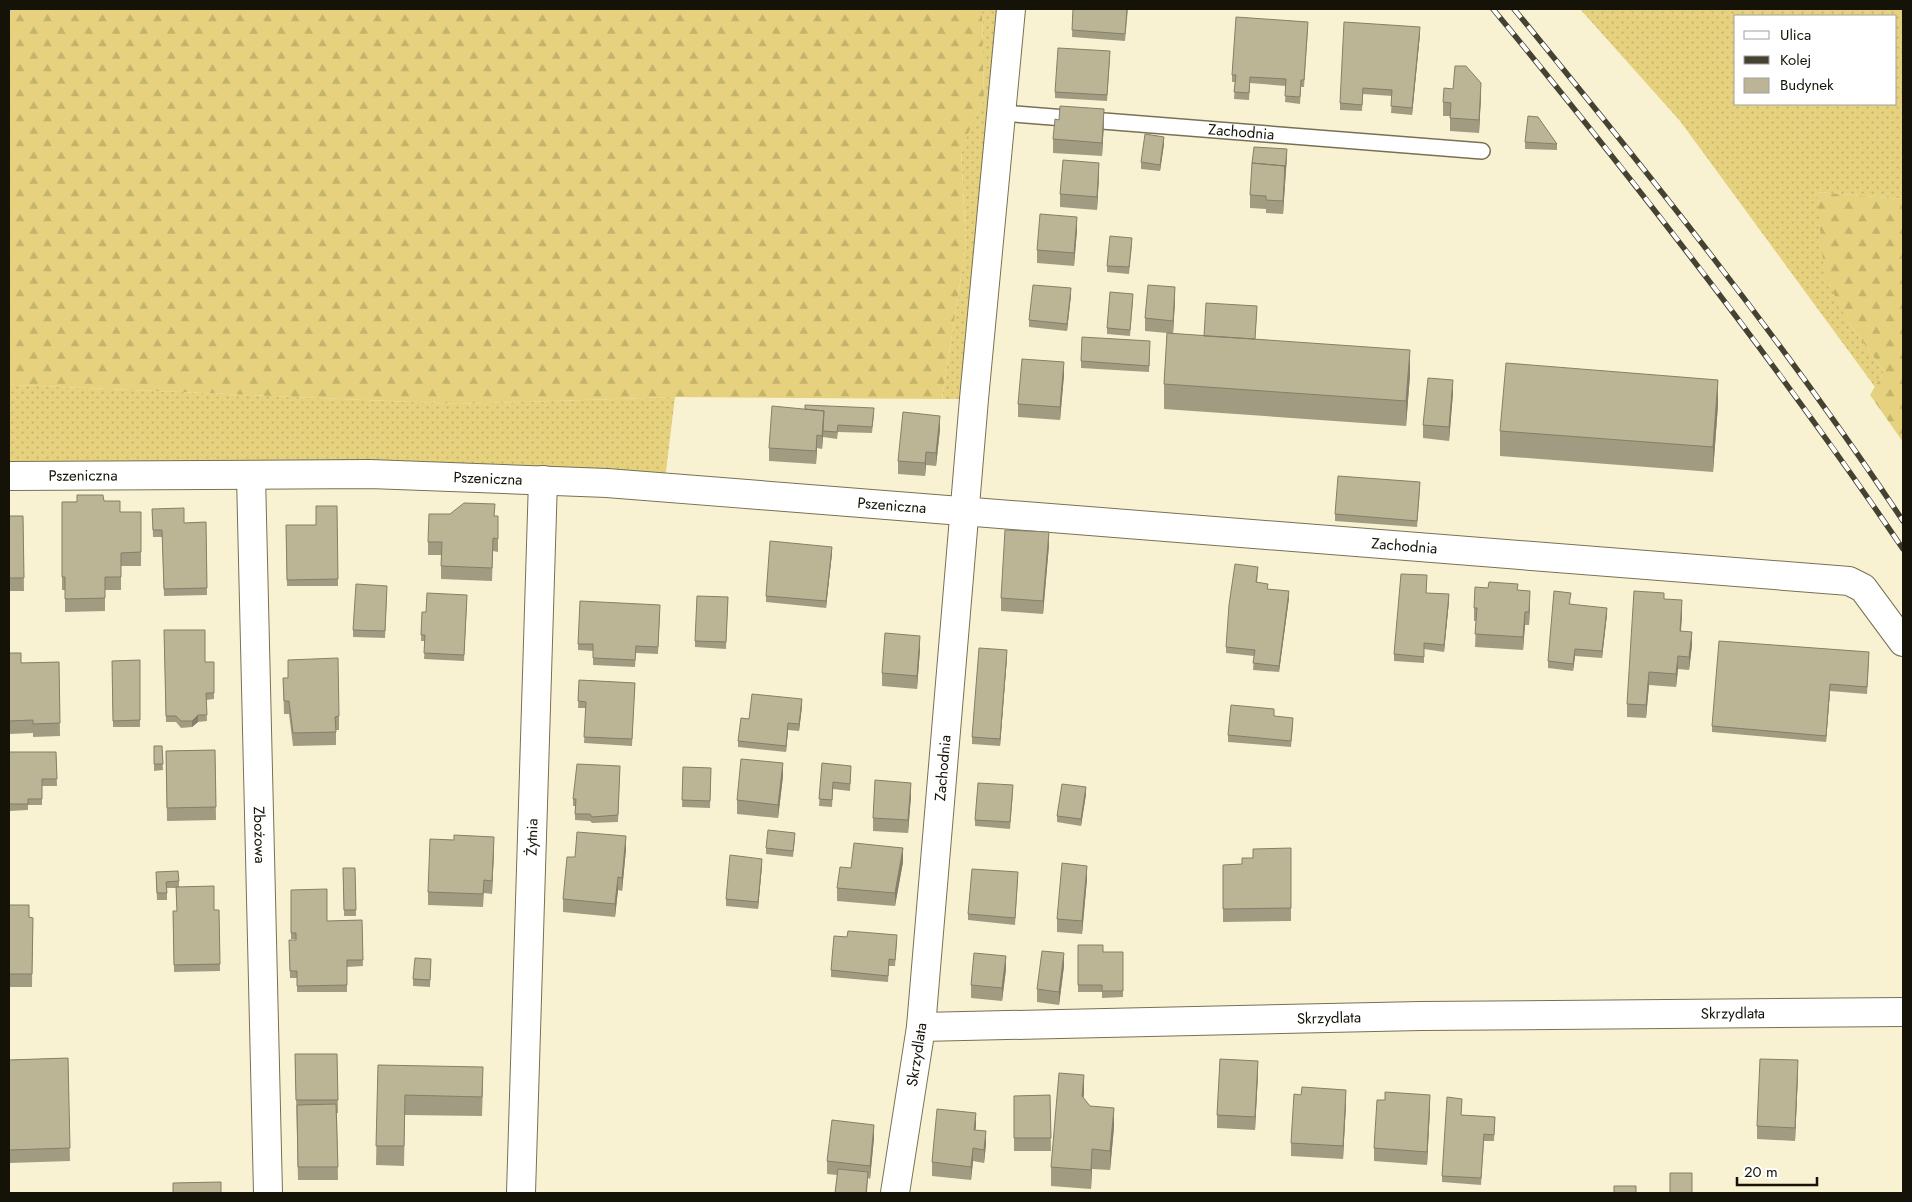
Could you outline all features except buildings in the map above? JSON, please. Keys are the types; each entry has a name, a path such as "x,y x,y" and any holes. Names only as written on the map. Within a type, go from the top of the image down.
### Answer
{"street":[{"name":"Zachodnia","path":"921,1027 965,511 1011,9"},
{"name":"Pszeniczna","path":"9,476 370,474 542,480 965,511"},
{"name":"Zbożowa","path":"251,476 268,1193"},
{"name":"Żytnia","path":"521,1193 542,480"},
{"name":"Zachodnia","path":"965,511 1843,580 1857,583 1863,588 1903,642"},
{"name":"Skrzydlata","path":"895,1193 921,1027 1412,1016 1903,1012"}],"lane":[{"name":"Zachodnia","path":"1002,113 1482,151"}],"green space":[{"path":"9,9 982,9 984,99 961,149 966,245 942,399 675,397 458,404 14,385 9,382"},
{"path":"982,9 1011,9 974,399 942,399 966,245 961,148 984,99"},
{"path":"1580,9 1903,9 1903,199 1817,192 1848,322 1884,371 1875,387 1680,121"},
{"path":"1817,192 1903,199 1903,442 1870,395 1884,371 1848,322 1824,274"},
{"path":"9,382 14,385 458,404 675,397 664,488 9,476"}],"railway":[{"path":"1493,9 1653,207 1704,274 1806,410 1903,549"},
{"path":"1514,9 1715,260 1858,454 1903,521"}]}
